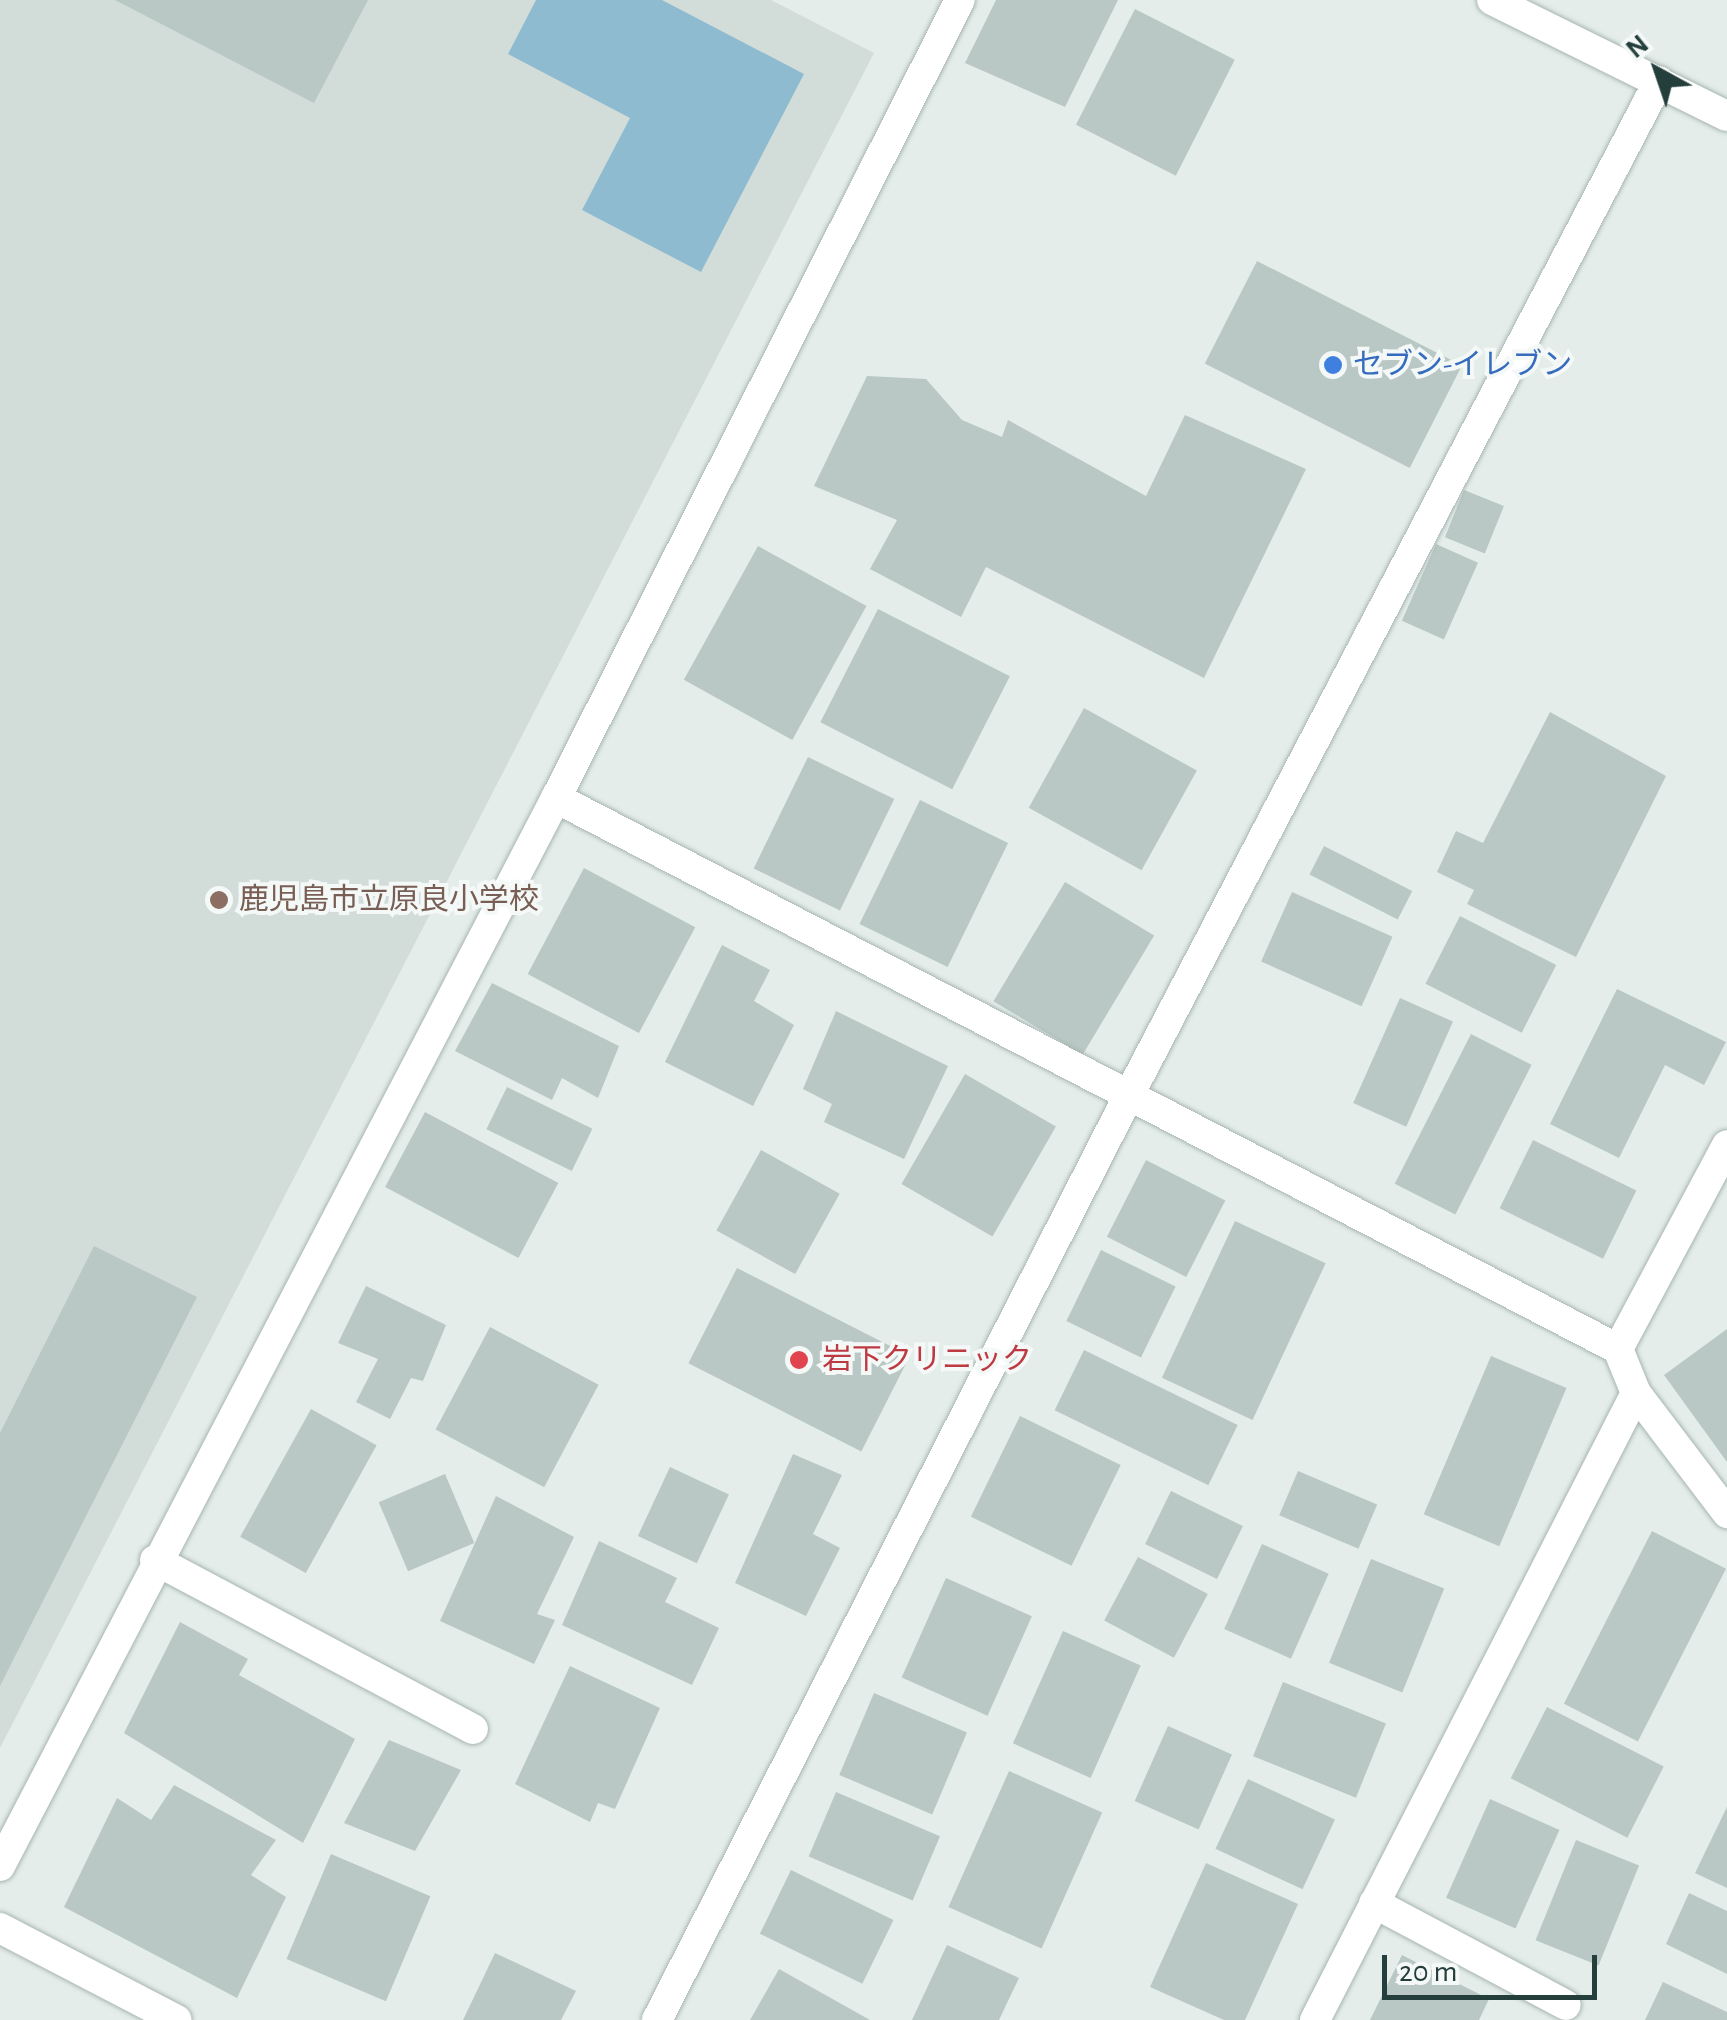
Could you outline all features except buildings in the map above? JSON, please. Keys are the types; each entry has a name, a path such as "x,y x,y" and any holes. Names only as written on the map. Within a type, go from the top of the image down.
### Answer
{"street":[{"path":"0,1866 155,1560 556,798 960,0"},
{"path":"1492,0 1727,116"},
{"path":"657,2020 1128,1097 1659,81"},
{"path":"556,798 1618,1349 1636,1393 1727,1513"},
{"path":"1618,1349 1727,1146"},
{"path":"1314,2020 1636,1393"},
{"path":"155,1560 472,1729"},
{"path":"1374,1903 1566,2004"},
{"path":"0,1928 177,2020"}],"shaded area":[{"name":"鹿児島市立原良小学校","path":"0,0 771,0 874,53 0,1748"}],"water":[{"path":"536,0 662,0 804,74 701,272 582,210 630,118 508,54"}],"place":[{"name":"セブン-イレブン","path":"1333,365"},
{"name":"鹿児島市立原良小学校","path":"219,900"},
{"name":"岩下クリニック","path":"799,1360"}]}
